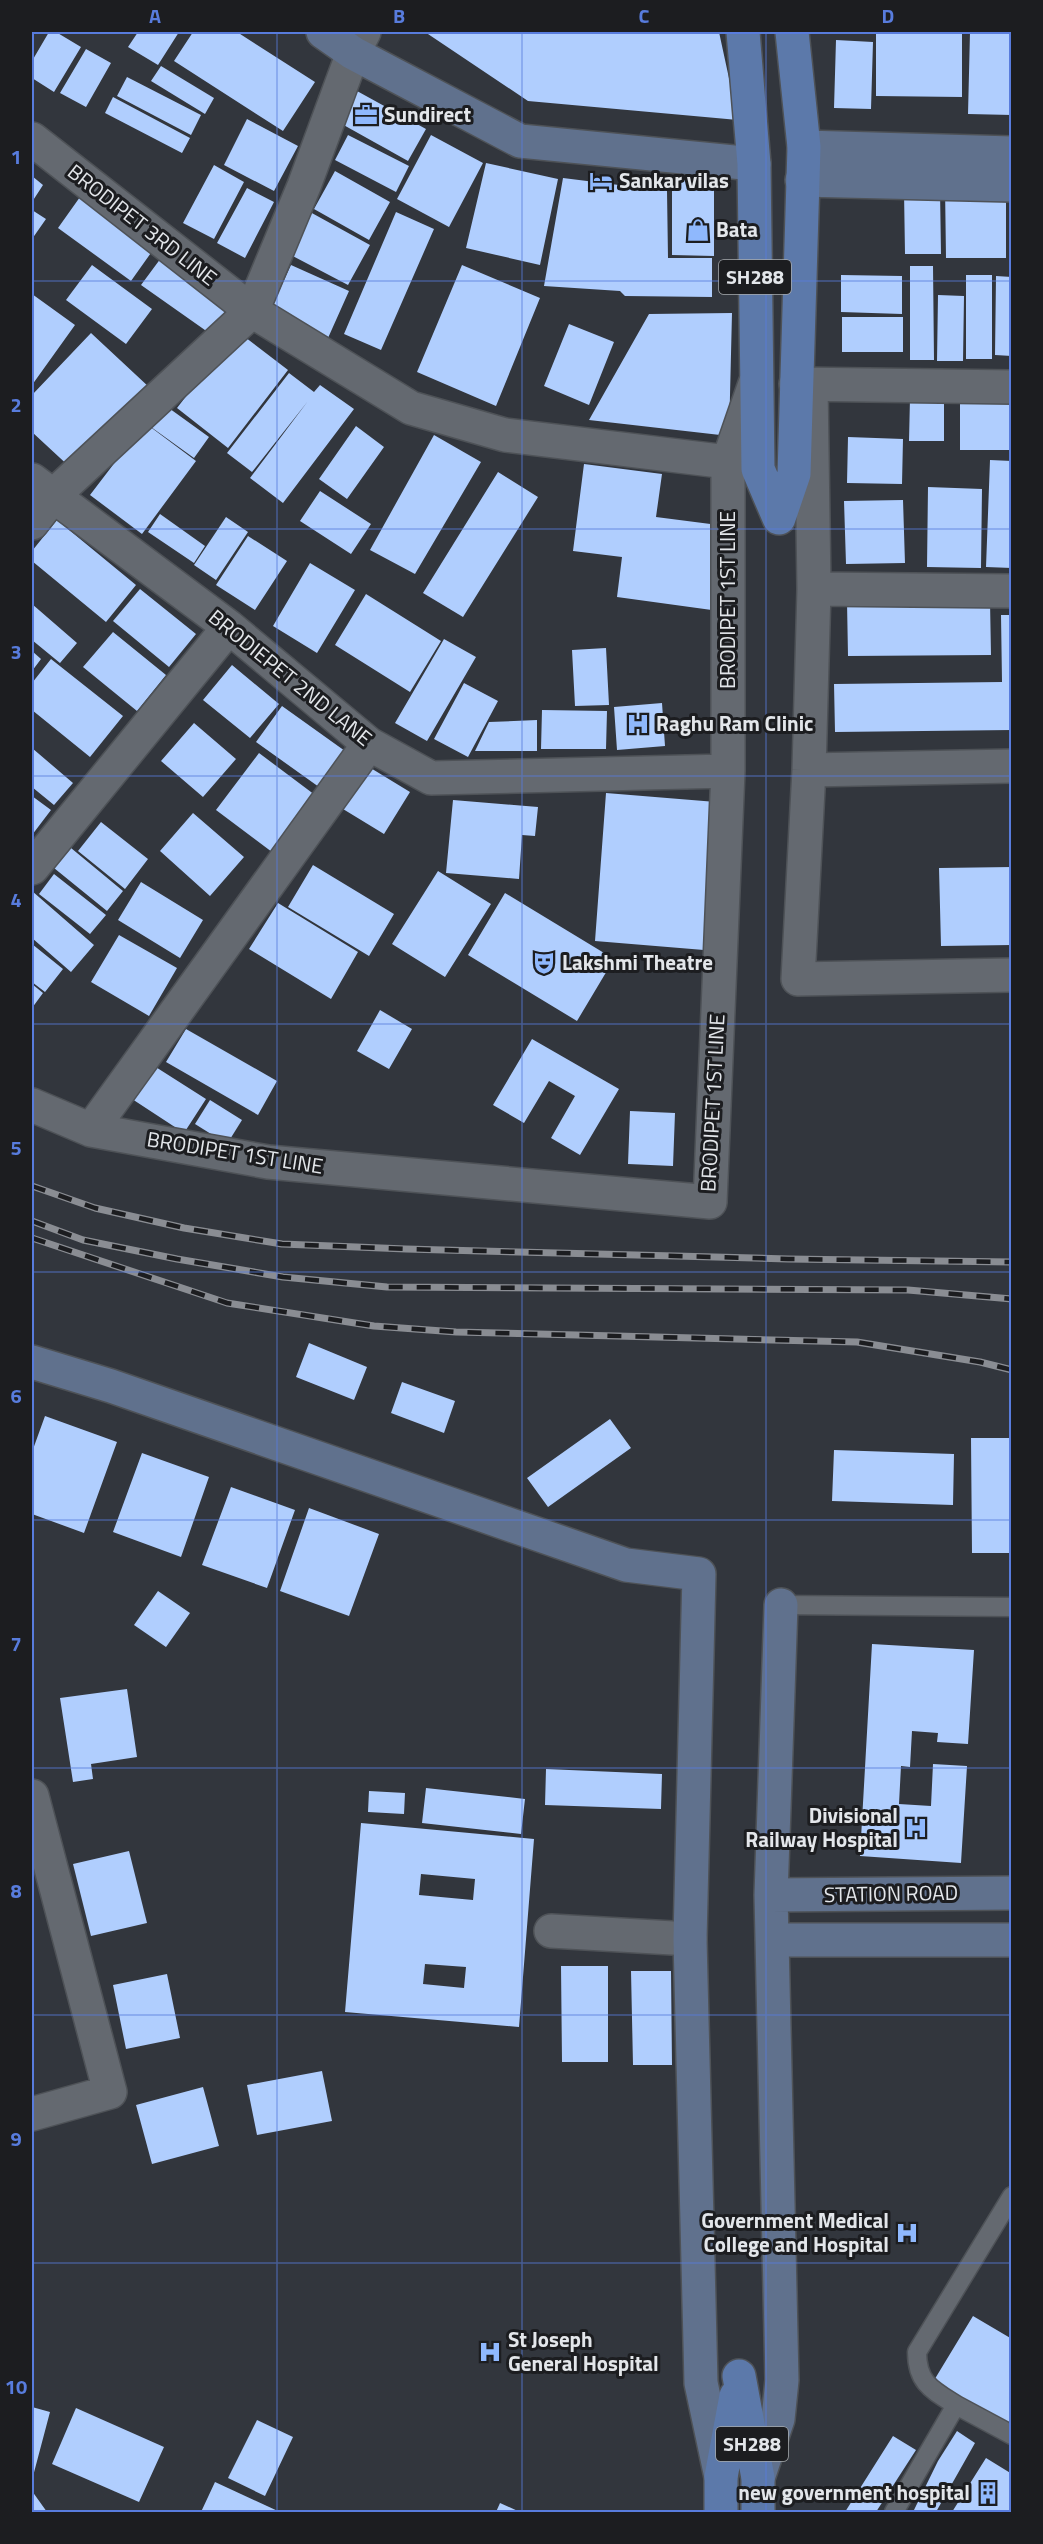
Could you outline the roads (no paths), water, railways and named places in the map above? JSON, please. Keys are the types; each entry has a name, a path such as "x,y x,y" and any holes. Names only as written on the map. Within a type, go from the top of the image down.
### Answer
{"main road":[{"name":"SH288","path":"743,32 754,164 758,469 779,518 794,474 804,384 802,180 804,147 792,32"},
{"name":"SH288","path":"721,2512 721,2477 739,2376 758,2478 758,2512"}],"street":[{"path":"323,32 358,42 520,141 754,164"},
{"path":"32,524 42,488 252,310 304,186 358,42"},
{"name":"BRODIPET 3RD LINE","path":"32,139 252,310 411,408 505,435 728,462"},
{"path":"804,147 1011,153"},
{"path":"802,180 1011,185"},
{"name":"BRODIPET 1ST LINE","path":"32,1105 91,1130 268,1162 710,1202 728,771 728,462 757,379"},
{"path":"1011,387 804,384 814,589 809,770 798,979 1011,975"},
{"name":"BRODIEPET 2ND LANE","path":"42,488 229,627 369,744 431,777 728,771"},
{"path":"814,589 1011,591"},
{"path":"32,868 229,627"},
{"path":"91,1130 369,744"},
{"path":"809,770 1011,766"},
{"path":"32,1362 111,1386 626,1565 699,1574 690,1939 701,2383 721,2477"},
{"path":"758,2478 778,2419 782,2380 771,1895 780,1605"},
{"path":"32,1796 110,2092 32,2114"},
{"name":"STATION ROAD","path":"771,1895 1011,1893"},
{"path":"551,1931 690,1939"},
{"path":"772,1940 1011,1940"}],"lane":[{"path":"780,1605 1011,1607"},
{"path":"1011,2196 917,2352 917,2365 926,2387 1011,2435"},
{"path":"894,2512 956,2405"}],"railway":[{"path":"32,1186 95,1208 184,1228 282,1244 788,1259 1012,1262"},
{"path":"32,1221 83,1240 177,1259 283,1277 387,1287 908,1290 1012,1299"},
{"path":"32,1238 227,1303 374,1326 456,1332 857,1342 980,1362 1012,1370"}],"place":[{"name":"Sundirect","path":"366,115"},
{"name":"Sankar vilas","path":"601,181"},
{"name":"Bata","path":"698,230"},
{"name":"Raghu Ram Clinic","path":"638,724"},
{"name":"Lakshmi Theatre","path":"544,963"},
{"name":"Divisional Railway Hospital","path":"916,1828"},
{"name":"Government Medical College and Hospital","path":"907,2233"},
{"name":"St Joseph General Hospital","path":"490,2352"},
{"name":"new government hospital","path":"988,2493"}]}
